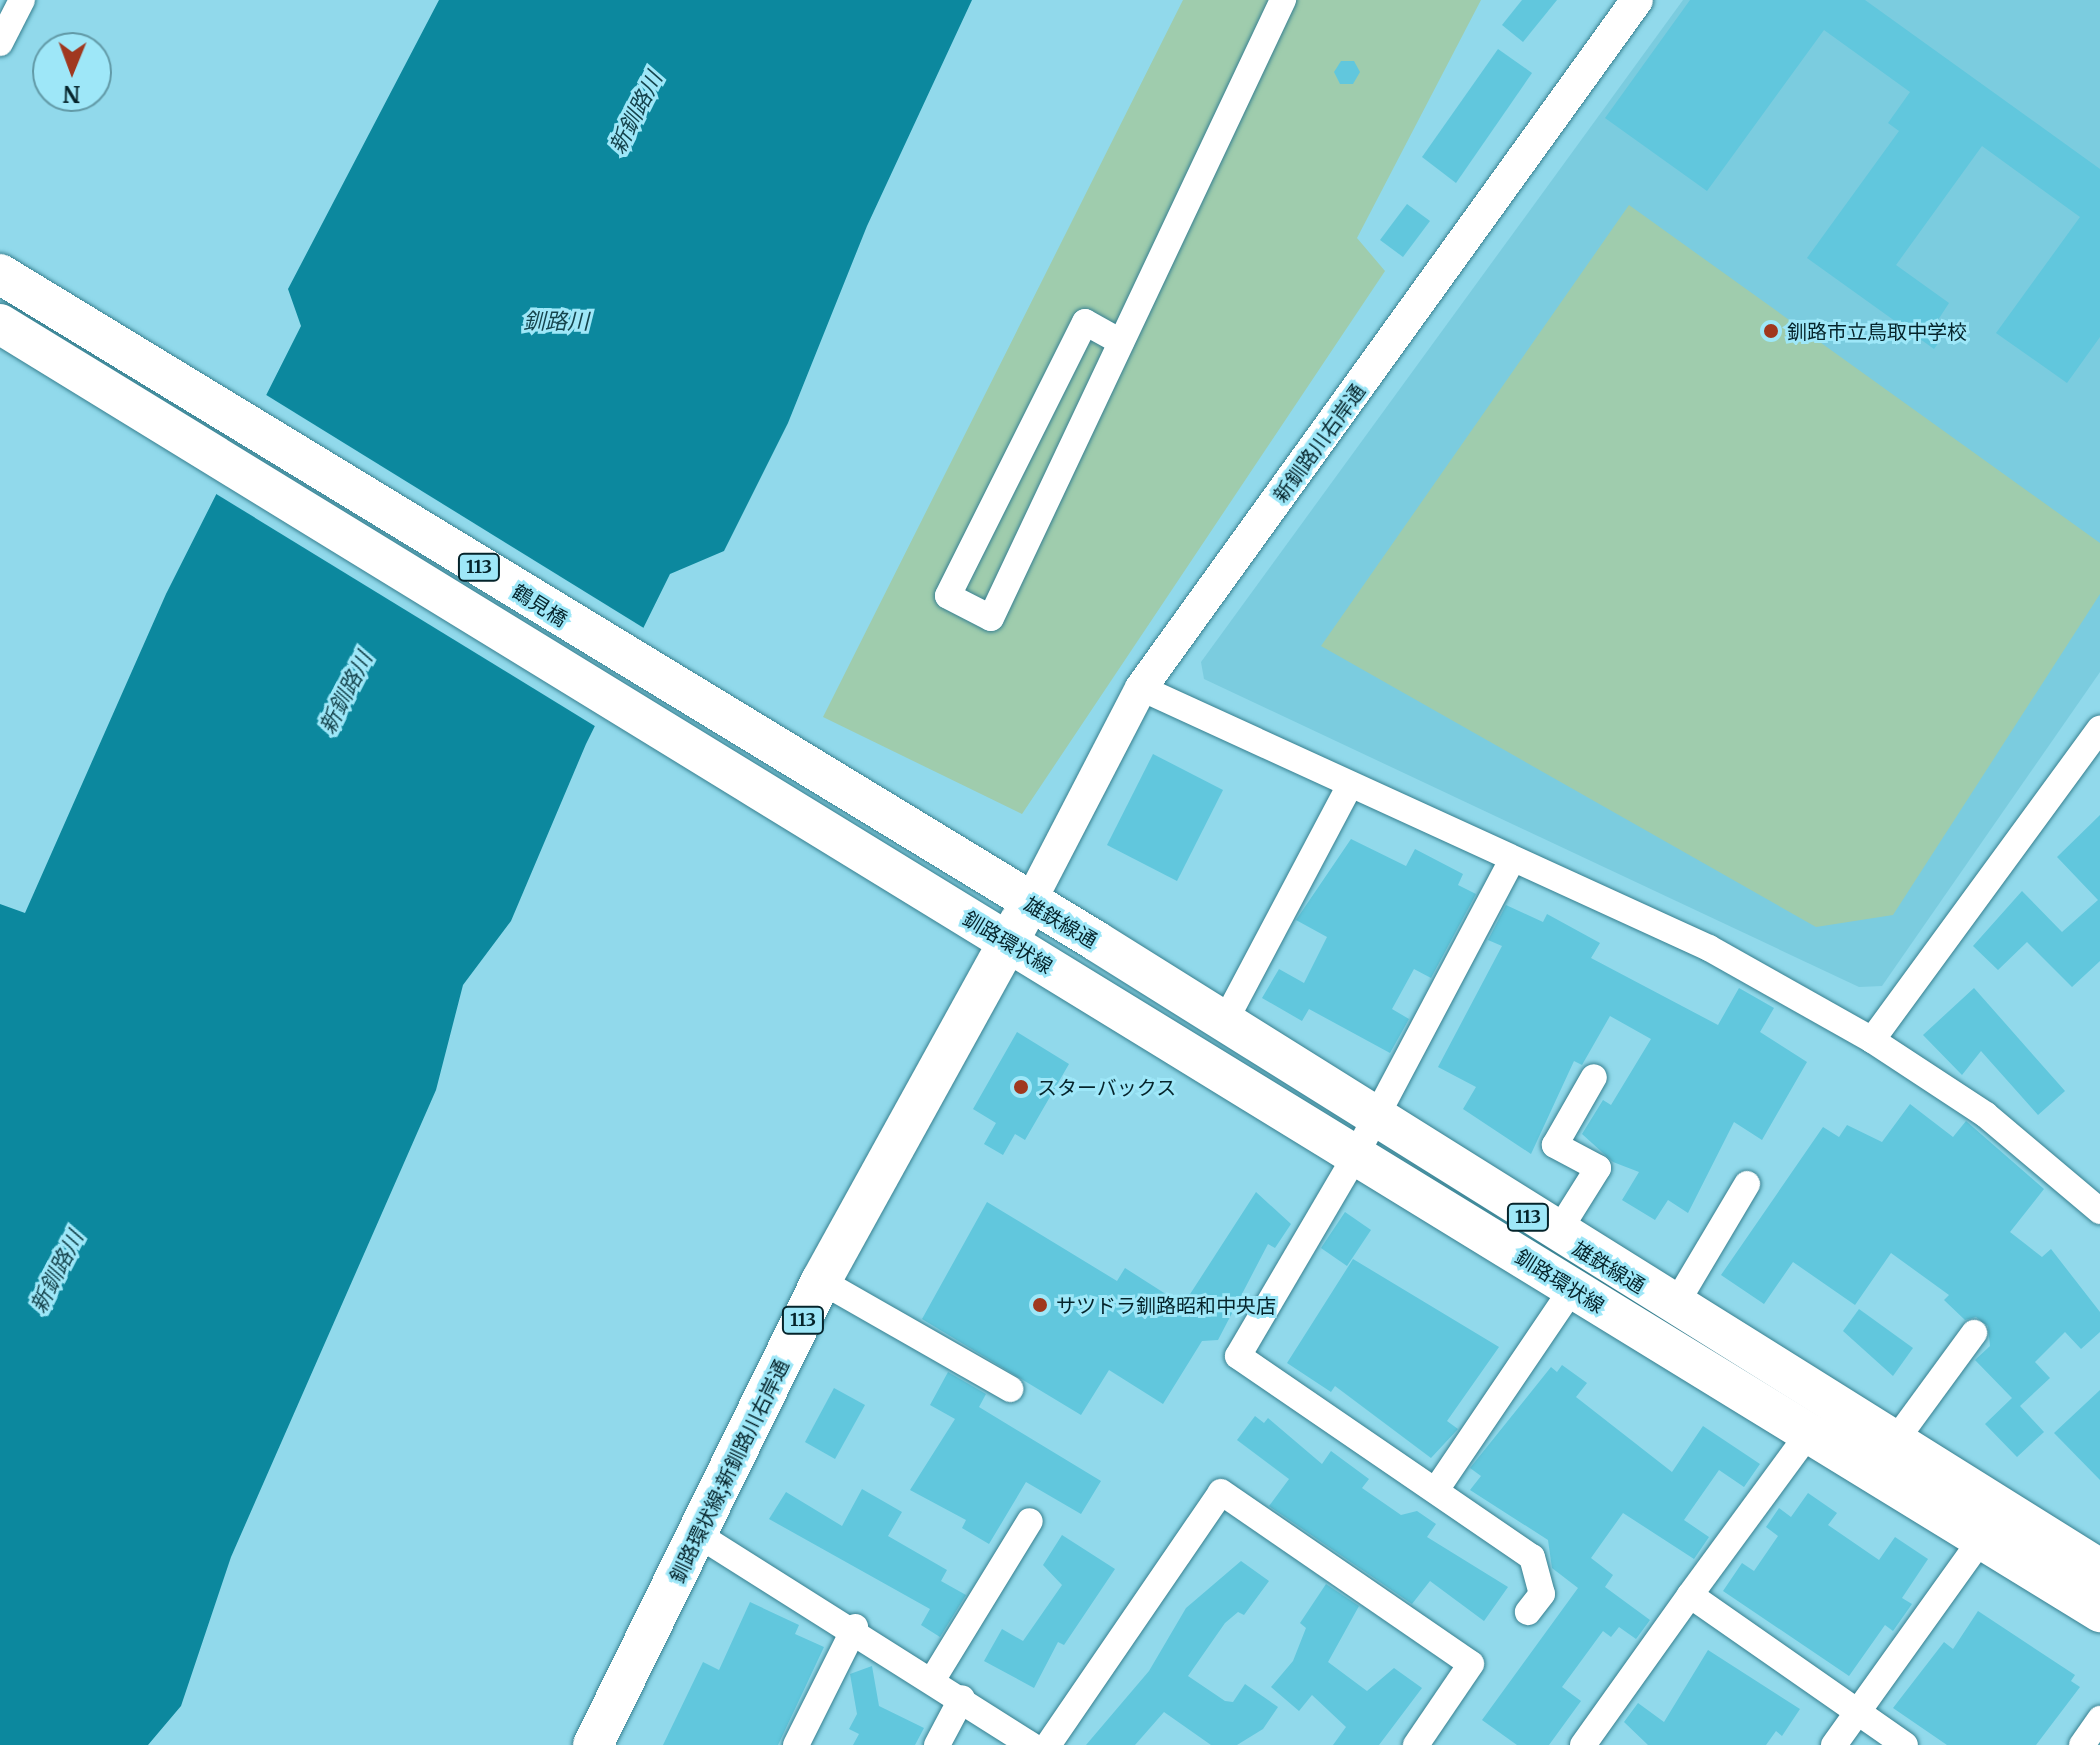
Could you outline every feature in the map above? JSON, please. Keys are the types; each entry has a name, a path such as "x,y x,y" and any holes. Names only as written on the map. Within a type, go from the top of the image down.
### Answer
{"main road":[{"name":"鶴見橋","path":"0,274 958,861"},
{"name":"釧路環状線","path":"0,324 1008,944 1365,1138 1572,1289 2100,1612"},
{"name":"雄鉄線通","path":"958,861 1224,1023 1365,1138 1556,1235 2100,1569"},
{"name":"釧路環状線;新釧路川右岸通","path":"593,1745 821,1281 1029,904"}],"street":[{"path":"0,43 22,0"},
{"path":"1121,342 1085,322 948,596 991,618 1283,0"},
{"name":"新釧路川右岸通","path":"1029,904 1141,688 1637,0"},
{"path":"1141,688 1709,948 1872,1040 1986,1115 2095,1196"},
{"path":"1872,1040 2100,728"},
{"path":"1224,1023 1350,785"},
{"path":"1512,860 1365,1138 1238,1356 1438,1487 1532,1557 1542,1594 1528,1612"},
{"path":"1556,1235 1598,1168 1555,1145 1594,1077"},
{"path":"1674,1307 1747,1184"},
{"path":"821,1281 1010,1389"},
{"path":"1438,1487 1572,1289"},
{"path":"1895,1441 1974,1333"},
{"path":"1583,1745 1809,1433"},
{"path":"1048,1745 1221,1492 1471,1664 1416,1745"},
{"path":"933,1679 1030,1521"},
{"path":"697,1534 855,1627 1031,1745"},
{"path":"1834,1745 1982,1538"},
{"path":"1690,1595 1905,1745"},
{"path":"796,1745 855,1627"},
{"path":"937,1745 962,1698"},
{"path":"2082,1745 2100,1719"}],"shaded area":[{"name":"釧路市立鳥取中学校","path":"1683,0 2100,0 2100,672 1882,986 1859,987 1204,679 1201,662"}],"green space":[{"path":"1183,0 1481,0 1357,238 1385,271 1022,814 823,717"},
{"path":"1629,205 2100,543 2100,594 1893,915 1816,927 1321,646"}],"water":[{"name":"釧路川","path":"439,0 972,0 867,226 788,423 724,551 670,574 586,744 511,921 463,985 436,1090 231,1557 181,1706 148,1745 0,1745 0,904 25,913 166,594 301,326 288,289"}],"pier":[{"path":"263,393 647,630 598,728 213,492"}],"building":[{"path":"1522,0 1557,0 1523,42 1502,25"},
{"path":"1690,0 1865,0 2100,169 2100,337 2067,383 1996,333 2080,217 1982,146 1896,265 1949,303 1938,320 1949,328 1934,349 1807,258 1899,131 1888,123 1910,92 1824,30 1707,191 1605,118"},
{"path":"1498,49 1532,73 1456,183 1422,157"},
{"path":"1341,61 1354,61 1360,72 1353,84 1340,84 1334,72"},
{"path":"1407,204 1430,221 1403,257 1380,240"},
{"path":"1153,754 1223,790 1177,881 1107,845"},
{"path":"2100,815 2100,961 2072,987 2027,942 1998,970 1973,946 2022,891 2062,932 2098,900 2057,857"},
{"path":"1351,839 1406,866 1415,849 1463,874 1458,885 1476,894 1431,978 1414,969 1392,1009 1409,1019 1390,1053 1309,1009 1302,1021 1262,998 1279,969 1304,983 1327,937 1296,920"},
{"path":"1506,905 1543,922 1547,914 1600,943 1591,958 1718,1025 1739,988 1774,1008 1760,1032 1807,1062 1762,1140 1734,1122 1688,1213 1668,1200 1655,1220 1622,1200 1639,1172 1613,1162 1582,1134 1603,1100 1611,1105 1651,1039 1610,1016 1582,1065 1574,1061 1531,1154 1463,1109 1476,1087 1438,1067 1502,946 1488,940"},
{"path":"1974,988 2065,1091 2038,1115 1981,1051 1962,1075 1923,1035"},
{"name":"スターバックス","path":"1017,1032 1069,1064 1025,1140 1015,1134 1003,1155 984,1144 996,1123 973,1109"},
{"path":"1910,1104 1953,1137 1966,1121 2044,1189 2010,1232 2042,1257 2051,1249 2100,1312 2100,1332 2081,1349 2065,1332 2035,1362 2050,1378 2020,1406 2044,1432 2017,1457 1985,1424 2012,1398 1975,1360 1990,1346 1988,1326 1976,1317 1965,1320 1944,1300 1949,1295 1891,1253 1855,1305 1793,1262 1764,1304 1721,1275 1823,1127 1839,1137 1847,1125 1882,1142"},
{"name":"サツドラ釧路昭和中央店","path":"1256,1192 1291,1224 1275,1248 1268,1244 1218,1340 1202,1341 1163,1404 1109,1370 1081,1415 922,1319 987,1202 1117,1281 1125,1268 1183,1305"},
{"path":"1345,1212 1371,1230 1347,1266 1321,1248"},
{"path":"1353,1259 1499,1347 1447,1421 1458,1429 1431,1458 1335,1386 1331,1392 1287,1363"},
{"path":"1859,1309 1913,1348 1893,1376 1843,1331"},
{"path":"1562,1365 1587,1383 1576,1397 1672,1472 1703,1426 1760,1464 1744,1487 1719,1470 1684,1520 1709,1537 1694,1559 1623,1513 1591,1558 1613,1575 1605,1587 1650,1620 1636,1639 1619,1627 1611,1637 1603,1631 1562,1687 1581,1701 1549,1745 1517,1745 1482,1720 1578,1588 1552,1568 1548,1540 1470,1490 1481,1476 1470,1468 1551,1367 1557,1372"},
{"path":"948,1372 986,1394 979,1407 1101,1481 1081,1514 1026,1482 989,1544 962,1528 966,1520 910,1490 955,1419 930,1405"},
{"path":"834,1388 865,1405 835,1459 805,1442"},
{"path":"2100,1390 2100,1480 2054,1433"},
{"path":"1255,1416 1264,1423 1268,1418 1322,1464 1331,1451 1369,1479 1362,1488 1401,1515 1417,1511 1436,1524 1427,1537 1508,1587 1484,1621 1430,1581 1412,1604 1269,1506 1289,1479 1237,1440"},
{"path":"862,1489 902,1512 888,1536 947,1570 941,1581 966,1595 940,1637 921,1625 930,1609 769,1519 786,1492 842,1526"},
{"path":"1808,1493 1837,1513 1828,1525 1879,1560 1895,1537 1928,1559 1902,1598 1912,1604 1893,1631 1885,1625 1849,1676 1723,1591 1742,1563 1754,1571 1778,1536 1766,1527 1779,1508 1791,1517"},
{"path":"1062,1535 1115,1569 1064,1645 1058,1642 1034,1688 984,1661 1002,1629 1023,1641 1062,1585 1043,1565"},
{"path":"1241,1561 1269,1581 1244,1615 1238,1612 1225,1623 1188,1676 1225,1701 1233,1702 1245,1684 1278,1707 1263,1729 1237,1745 1211,1745 1164,1712 1135,1745 1086,1745 1149,1671 1186,1608"},
{"path":"1326,1584 1359,1606 1328,1662 1367,1691 1394,1668 1422,1688 1379,1745 1333,1745 1346,1727 1312,1695 1299,1711 1271,1687 1293,1661 1306,1628 1300,1623"},
{"path":"750,1602 799,1625 795,1634 824,1647 778,1745 663,1745 703,1662 719,1670"},
{"path":"1978,1611 2075,1675 2071,1681 2080,1687 2036,1745 1947,1745 1893,1708 1944,1642 1953,1649"},
{"path":"1708,1650 1800,1709 1782,1736 1776,1731 1766,1745 1648,1745 1624,1722 1638,1703 1664,1722"},
{"path":"872,1666 879,1706 924,1728 915,1745 853,1745 859,1734 849,1729 857,1714 850,1674"}],"place":[{"name":"釧路市立鳥取中学校","path":"1771,331"},
{"name":"スターバックス","path":"1021,1087"},
{"name":"サツドラ釧路昭和中央店","path":"1040,1305"}],"water label":[{"name":"新釧路川","path":"636,113"},
{"name":"新釧路川","path":"346,693"},
{"name":"新釧路川","path":"57,1272"}]}
